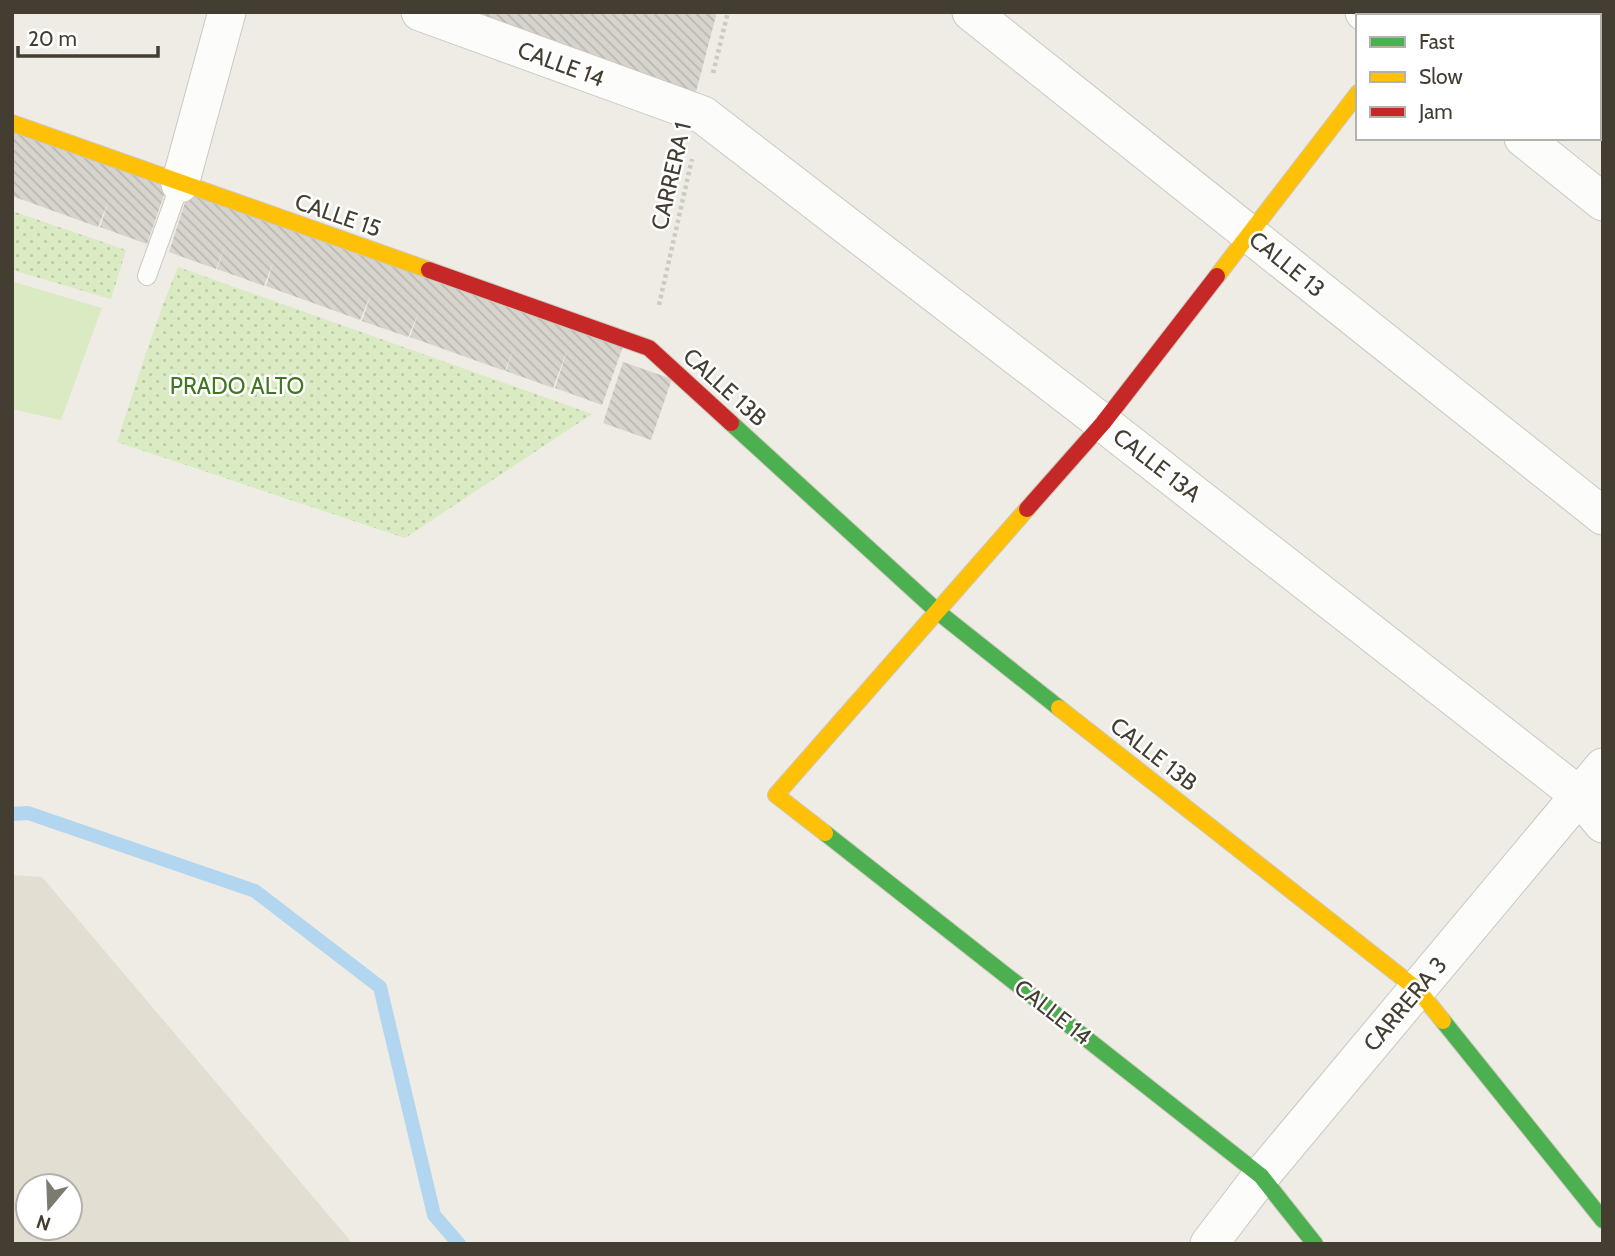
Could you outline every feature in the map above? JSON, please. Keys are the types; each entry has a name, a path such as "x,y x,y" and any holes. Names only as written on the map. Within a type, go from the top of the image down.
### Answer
{"street":[{"path":"180,184 227,12"},
{"name":"CALLE 14","path":"420,12 703,115"},
{"name":"CALLE 13","path":"971,12 1603,516"},
{"path":"938,612 1102,423 1356,96"},
{"name":"CALLE 13A","path":"703,115 1580,796 1603,824"},
{"name":"CALLE 15","path":"12,123 649,348"},
{"path":"1526,140 1603,202"},
{"name":"CALLE 13B","path":"649,348 938,612 1418,990 1603,1220"},
{"name":"CALLE 14","path":"938,612 776,795 1261,1176 1315,1244"},
{"name":"CARRERA 3","path":"1209,1244 1261,1176 1603,767"}],"lane":[{"path":"147,276 180,184"}],"path":[{"name":"CARRERA 1","path":"649,348 728,12"}],"shaded area":[{"path":"12,875 42,877 353,1244 12,1244"}],"green space":[{"path":"12,211 126,250 111,299 12,270"},
{"name":"PRADO ALTO","path":"178,267 592,414 405,538 117,442 153,332"},
{"path":"14,282 102,308 61,420 12,409"}],"building":[{"path":"432,12 717,12 692,107"},
{"path":"12,127 168,183 147,244 100,227 109,200 98,227 12,196"},
{"path":"189,190 624,344 602,405 555,388 568,348 553,388 506,371 515,345 505,371 410,337 419,311 408,337 362,321 371,294 360,320 266,286 274,260 264,286 217,269 226,243 216,269 169,252"},
{"path":"623,362 672,379 651,440 603,423"}],"waterway":[{"path":"12,814 28,813 255,891 380,987 434,1215 459,1244"}],"traffic: fast":[{"path":"731,423 938,612 1059,708"},
{"path":"825,833 1261,1176 1315,1244"},
{"path":"1443,1021 1603,1220"}],"traffic: slow":[{"path":"1217,276 1356,96"},
{"path":"12,123 429,270"},
{"path":"825,833 776,795 1027,509"},
{"path":"1059,708 1418,990 1443,1021"}],"traffic: jam":[{"path":"429,270 649,348 731,423"},
{"path":"1027,509 1103,423 1217,276"}]}
